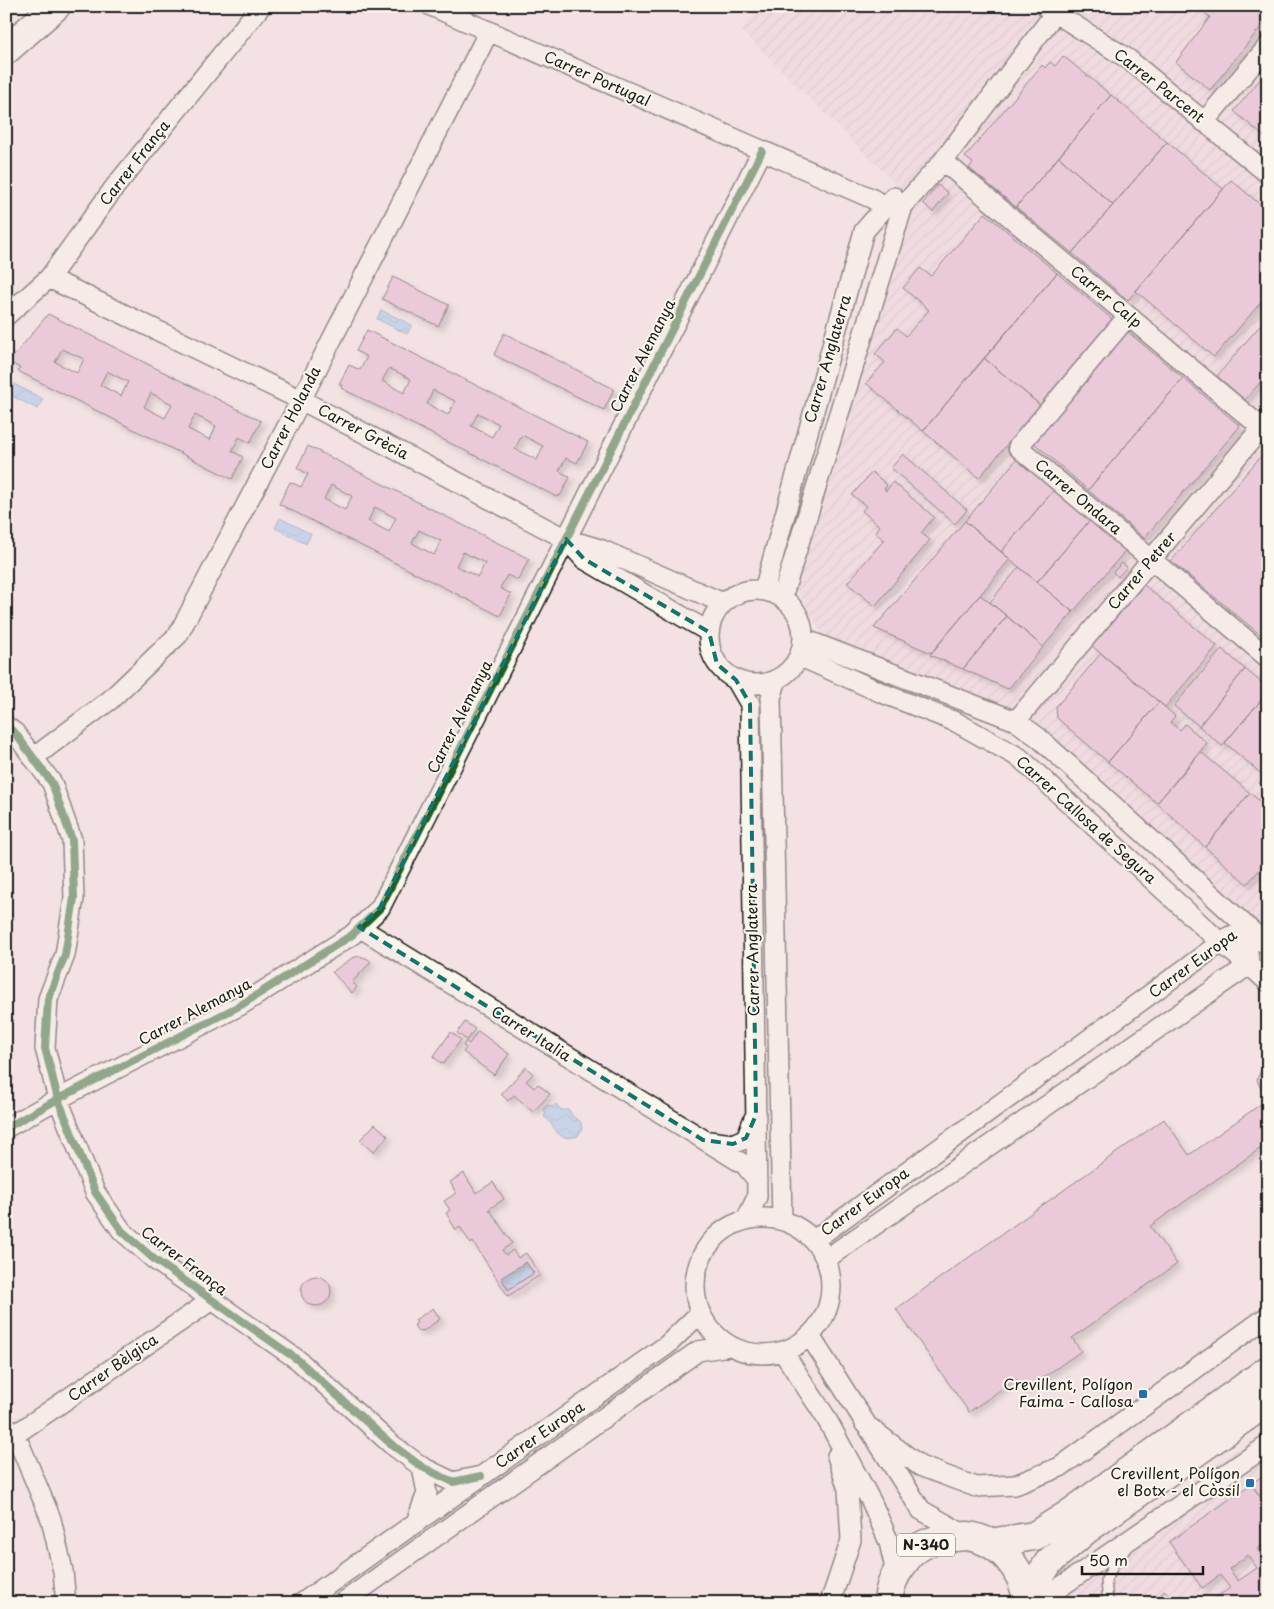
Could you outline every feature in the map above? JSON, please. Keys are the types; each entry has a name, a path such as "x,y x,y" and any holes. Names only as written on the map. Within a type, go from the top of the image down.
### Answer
{"highway":[{"path":"6,50 56,6"},
{"name":"N-340","path":"888,1603 889,1592 896,1573 914,1551 939,1538 978,1540 1034,1536 1069,1514 1268,1370"},
{"path":"1030,1600 1049,1562 1087,1529 1268,1401"},
{"path":"978,1540 1007,1556 1020,1574 1030,1600"}],"street":[{"name":"Carrer França","path":"6,316 49,278 114,188 261,6"},
{"name":"Carrer Portugal","path":"431,6 886,206"},
{"name":"Carrer Parcent","path":"1050,10 1128,59 1268,174"},
{"path":"782,598 903,206 943,161 1050,10"},
{"name":"Carrer Holanda","path":"34,758 110,700 178,635 301,400 489,31"},
{"path":"1204,122 1268,46"},
{"name":"Carrer Alemanya","path":"6,1128 58,1099 241,1005 352,935 380,908 762,151"},
{"name":"Carrer Anglaterra","path":"764,590 864,231 902,188 943,161"},
{"name":"Carrer Calp","path":"943,161 1128,316 1266,427"},
{"name":"Carrer Grècia","path":"49,278 301,400 566,539 600,548 723,603"},
{"name":"Carrer Ondara","path":"1128,316 1018,447 1268,658"},
{"name":"Carrer Petrer","path":"1016,721 1266,427"},
{"name":"Carrer Grècia","path":"566,539 584,559 709,632"},
{"path":"750,590 764,590 782,598 798,614 802,648 791,670 777,679 763,684 750,684 736,680 717,664 709,644 712,619 723,603 736,594 750,590"},
{"name":"Carrer Callosa de Segura","path":"802,648 1016,721 1039,738 1268,946"},
{"name":"Carrer Callosa de Segura","path":"802,648 882,693 956,722 1020,758 1221,943 1268,982"},
{"name":"Carrer Anglaterra","path":"777,679 772,698 782,1220"},
{"name":"Carrer Anglaterra","path":"736,680 750,704 757,1197 746,1220"},
{"name":"Carrer França","path":"6,726 16,733 52,783 72,840 74,898 65,955 48,999 45,1048 58,1099 94,1192 122,1231 155,1260 298,1360 391,1444 422,1467 453,1482 481,1476"},
{"name":"Carrer Europa","path":"814,1240 1246,926 1249,965 826,1259"},
{"name":"Carrer Italia","path":"359,928 745,1165 757,1180"},
{"name":"Carrer Italia","path":"703,1140 733,1144 746,1138 756,1115"},
{"path":"769,1217 782,1220 790,1223 814,1240 830,1269 831,1297 826,1314 810,1336 783,1352 752,1354 729,1346 712,1332 700,1313 694,1287 696,1270 704,1250 721,1232 746,1220 769,1217"},
{"name":"Carrer Bèlgica","path":"10,1431 212,1300"},
{"name":"Carrer Europa","path":"302,1603 667,1345 700,1313"},
{"path":"865,1424 920,1466 976,1487 1015,1485 1060,1468 1268,1316"},
{"path":"810,1336 921,1510 978,1540"},
{"name":"Carrer Europa","path":"342,1603 698,1352 729,1346"},
{"path":"783,1352 825,1416 872,1502 889,1542 896,1573"},
{"path":"825,1416 848,1489 851,1540 829,1603"},
{"path":"10,1431 20,1445 51,1519 63,1570 66,1603"},
{"path":"1030,1600 1134,1537 1268,1445"},
{"path":"416,1522 427,1493 422,1467"}],"lane":[{"path":"1108,1603 1106,1580 1114,1564 1134,1537"}],"highlighted area":[{"path":"566,539 584,559 709,632 717,664 736,680 750,704 756,1115 746,1138 733,1144 703,1140 359,927 380,908"}],"shaded area":[{"path":"762,6 1268,6 1268,957 1020,729 828,644 791,580 909,197 741,30"},
{"path":"1268,1428 1268,1603 1066,1603 1083,1558"}],"water":[{"path":"381,310 412,325 407,334 377,319"},
{"path":"12,383 43,399 38,409 12,396 10,388"},
{"path":"280,518 311,534 306,544 275,528"},
{"path":"556,1104 561,1110 569,1110 572,1116 581,1122 582,1129 578,1136 570,1138 560,1135 544,1117 546,1113 543,1109 547,1105 553,1107"},
{"path":"526,1262 534,1273 508,1290 501,1278"}],"building":[{"path":"1196,6 1268,6 1268,18 1210,90 1176,62 1210,17"},
{"path":"1063,56 1111,95 1016,207 969,168 973,163 965,157 1042,65 1045,68 1050,62 1055,66"},
{"path":"1268,70 1268,140 1234,111"},
{"path":"1111,95 1167,142 1113,205 1059,157"},
{"path":"1167,142 1223,189 1128,300 1072,253"},
{"path":"1059,157 1113,205 1072,253 1016,207"},
{"path":"1231,180 1268,211 1268,294 1214,357 1136,291"},
{"path":"938,185 948,193 933,212 923,203"},
{"path":"985,213 1057,273 923,431 866,383 885,362 875,354 897,328 906,336 929,310 903,288 920,268 931,276"},
{"path":"1057,273 1112,319 1040,405 984,358"},
{"path":"393,277 449,305 438,326 382,299"},
{"path":"48,314 261,421 250,443 239,437 232,451 243,457 232,479 18,371 20,368 9,362","holes":["62,349 84,359 77,373 55,362","107,371 128,382 121,396 100,385","151,393 172,404 165,418 144,407","195,415 216,426 210,440 188,429"]},
{"path":"1268,316 1268,373 1245,400 1217,376"},
{"path":"367,330 588,442 577,463 566,458 559,471 570,477 560,496 558,495 557,497 341,388 342,385 339,384 349,365 360,370 367,357 356,351","holes":["389,368 411,379 404,393 382,381","433,390 455,401 448,415 427,404","478,413 499,424 492,437 471,426","522,435 543,446 537,460 515,449"]},
{"path":"1128,332 1183,378 1088,490 1034,443"},
{"path":"504,333 614,389 604,410 494,355"},
{"path":"984,358 1040,405 979,478 923,431"},
{"path":"1183,378 1240,426 1144,538 1088,490"},
{"path":"308,446 529,559 518,580 507,575 500,588 511,594 500,616 279,504 290,482 301,487 308,474 297,468","holes":["331,485 352,496 345,510 324,499","375,507 396,518 389,532 368,521","419,530 441,541 434,555 412,543","463,552 485,563 478,577 456,566"]},
{"path":"1268,450 1268,641 1171,561"},
{"path":"903,454 967,510 955,524 891,468"},
{"path":"1017,459 1054,490 1001,552 965,521"},
{"path":"872,472 887,485 884,489 886,491 893,482 934,517 921,533 930,540 875,606 847,583 884,540 875,532 880,526 862,511 866,506 852,495"},
{"path":"1054,490 1090,520 1037,582 1001,552"},
{"path":"1090,520 1126,550 1073,612 1037,582"},
{"path":"965,521 1010,559 931,653 874,628"},
{"path":"1122,563 1127,567 1118,577 1113,572"},
{"path":"1019,567 1073,612 1043,647 990,602"},
{"path":"1144,585 1217,646 1165,707 1092,646"},
{"path":"980,595 1007,616 963,669 930,655"},
{"path":"1007,616 1043,647 1008,689 963,669"},
{"path":"1222,649 1245,669 1199,726 1174,706"},
{"path":"1101,653 1159,702 1108,762 1057,718 1056,707"},
{"path":"1245,669 1268,688 1268,692 1222,746 1199,726"},
{"path":"1268,692 1268,772 1264,776 1225,743"},
{"path":"1159,702 1175,716 1170,722 1180,730 1185,724 1207,743 1157,803 1108,762"},
{"path":"1201,752 1250,793 1205,847 1157,803"},
{"path":"1268,772 1268,791 1259,783"},
{"path":"1250,793 1268,808 1268,860 1247,884 1205,847"},
{"path":"360,956 371,962 352,982 357,987 352,993 332,972 352,958"},
{"path":"465,1022 475,1029 467,1040 457,1033"},
{"path":"478,1031 509,1054 494,1075 463,1052 466,1048 463,1046 466,1041 469,1044"},
{"path":"451,1032 461,1040 443,1064 433,1057"},
{"path":"526,1067 533,1074 526,1081 534,1088 538,1084 550,1094 533,1112 514,1095 508,1101 501,1094"},
{"path":"1268,1069 1268,1090 1260,1087 1257,1080 1260,1072"},
{"path":"1268,1099 1268,1143 1150,1226 1177,1264 1072,1338 1081,1351 1024,1391 1016,1379 969,1412 896,1309 1164,1119 1189,1155"},
{"path":"375,1124 388,1136 373,1152 360,1140"},
{"path":"464,1173 476,1193 493,1182 504,1199 489,1209 512,1243 502,1250 506,1255 513,1250 518,1258 526,1253 540,1275 508,1296 473,1242 471,1244 460,1227 456,1230 446,1213 450,1210 444,1201 456,1193 450,1182","holes":["526,1262 534,1273 508,1290 501,1278"]},
{"path":"316,1276 327,1280 331,1291 327,1302 316,1306 305,1302 301,1291 305,1280"},
{"path":"433,1308 440,1319 423,1331 418,1332 414,1325 417,1323 415,1320"},
{"path":"1268,1472 1268,1507 1251,1484"},
{"path":"1251,1484 1268,1507 1268,1542 1257,1549 1266,1562 1268,1560 1268,1603 1212,1603 1211,1601 1230,1588 1220,1575 1202,1588 1169,1542","holes":["1248,1555 1257,1568 1238,1581 1229,1569"]},
{"path":"1164,1590 1179,1603 1154,1603"}],"cycle path":[{"path":"6,1128 58,1099 241,1005 352,935 380,908 762,151"},
{"path":"6,726 15,733 52,783 72,840 74,898 65,955 48,999 45,1048 58,1099 95,1192 122,1231 155,1260 298,1360 391,1444 422,1467 453,1482 481,1476"}],"place":[{"name":"Crevillent, Polígon Faima - Callosa","path":"1143,1394"},
{"name":"Crevillent, Polígon el Botx - el Còssil","path":"1250,1483"}]}
